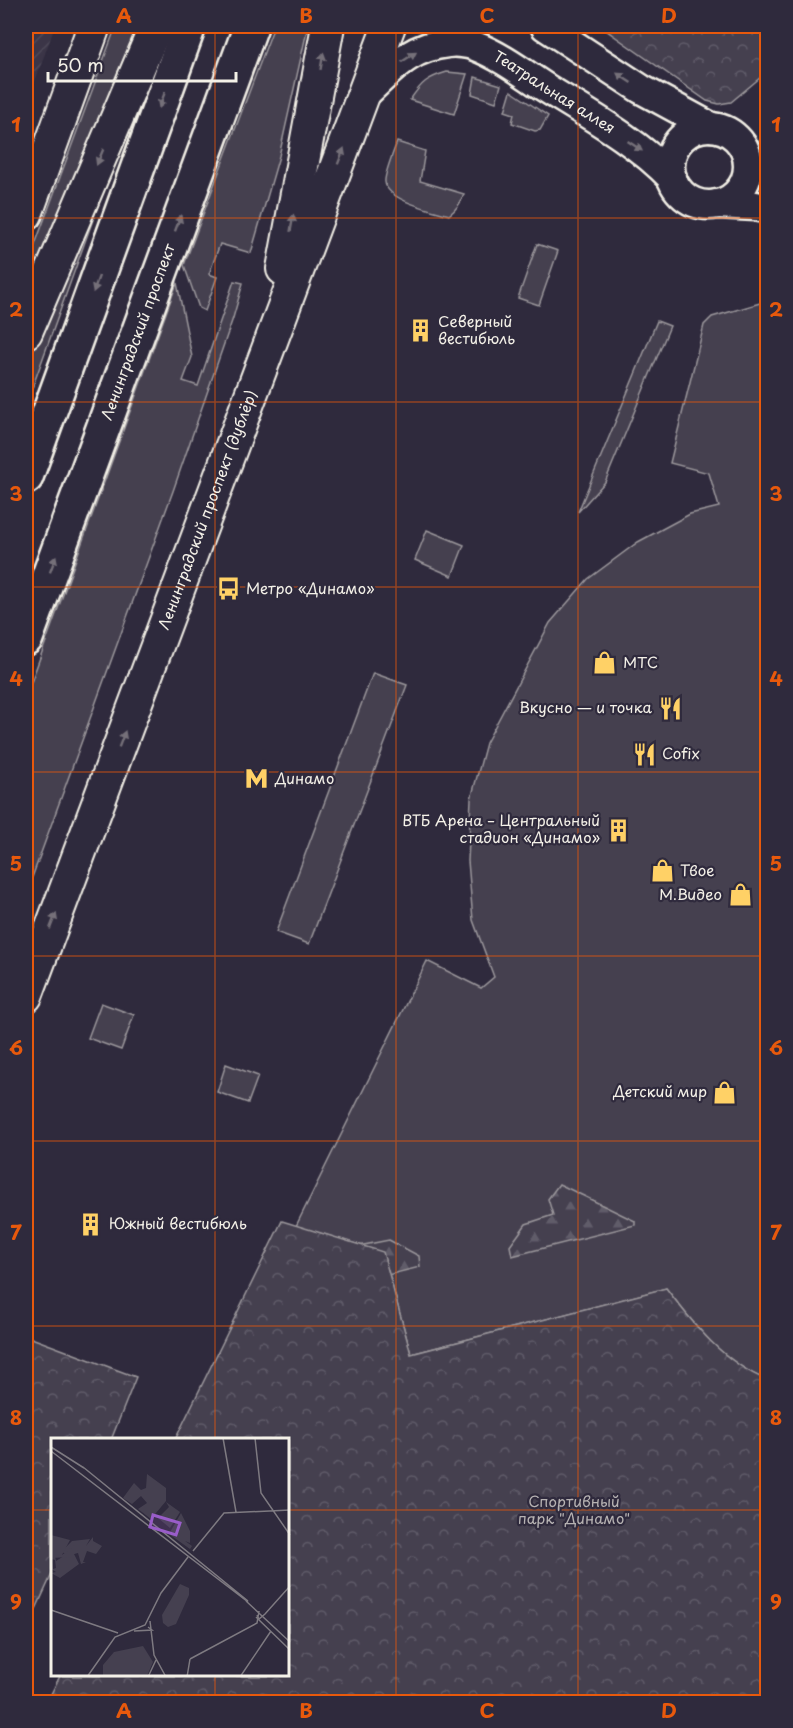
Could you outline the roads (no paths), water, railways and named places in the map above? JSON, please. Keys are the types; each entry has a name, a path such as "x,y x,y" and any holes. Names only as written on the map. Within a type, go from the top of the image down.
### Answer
{"main road":[{"path":"26,214 94,26"},
{"path":"26,332 156,26"},
{"path":"26,477 189,26"},
{"name":"Ленинградский проспект","path":"26,638 251,26"},
{"path":"269,343 328,26"},
{"name":"Ленинградский проспект (дублёр)","path":"26,996 389,26"}],"street":[{"path":"545,26 641,90 724,132 768,149"},
{"name":"Театральная аллея","path":"364,94 410,54 428,46 450,43 473,44 503,60 643,151 672,178"},
{"path":"717,204 725,202 738,192 746,178 748,170 746,153 743,146 724,132 700,128 679,140 671,154 670,170 680,192 693,202 701,204 756,206 768,209"}],"place":[{"name":"Cеверный вестибюль","path":"420,331"},
{"name":"Метро «Динамо»","path":"228,589"},
{"name":"МТС","path":"605,663"},
{"name":"Вкусно — и точка","path":"670,708"},
{"name":"Cofix","path":"644,754"},
{"name":"Динамо","path":"257,779"},
{"name":"ВТБ Арена – Центральный стадион «Динамо»","path":"618,830"},
{"name":"Твое","path":"662,871"},
{"name":"М.Видео","path":"740,895"},
{"name":"Детский мир","path":"725,1092"},
{"name":"Южный вестибюль","path":"91,1224"}],"park label":[{"name":"Спортивный парк \"Динамо\"","path":"574,1510"}]}
